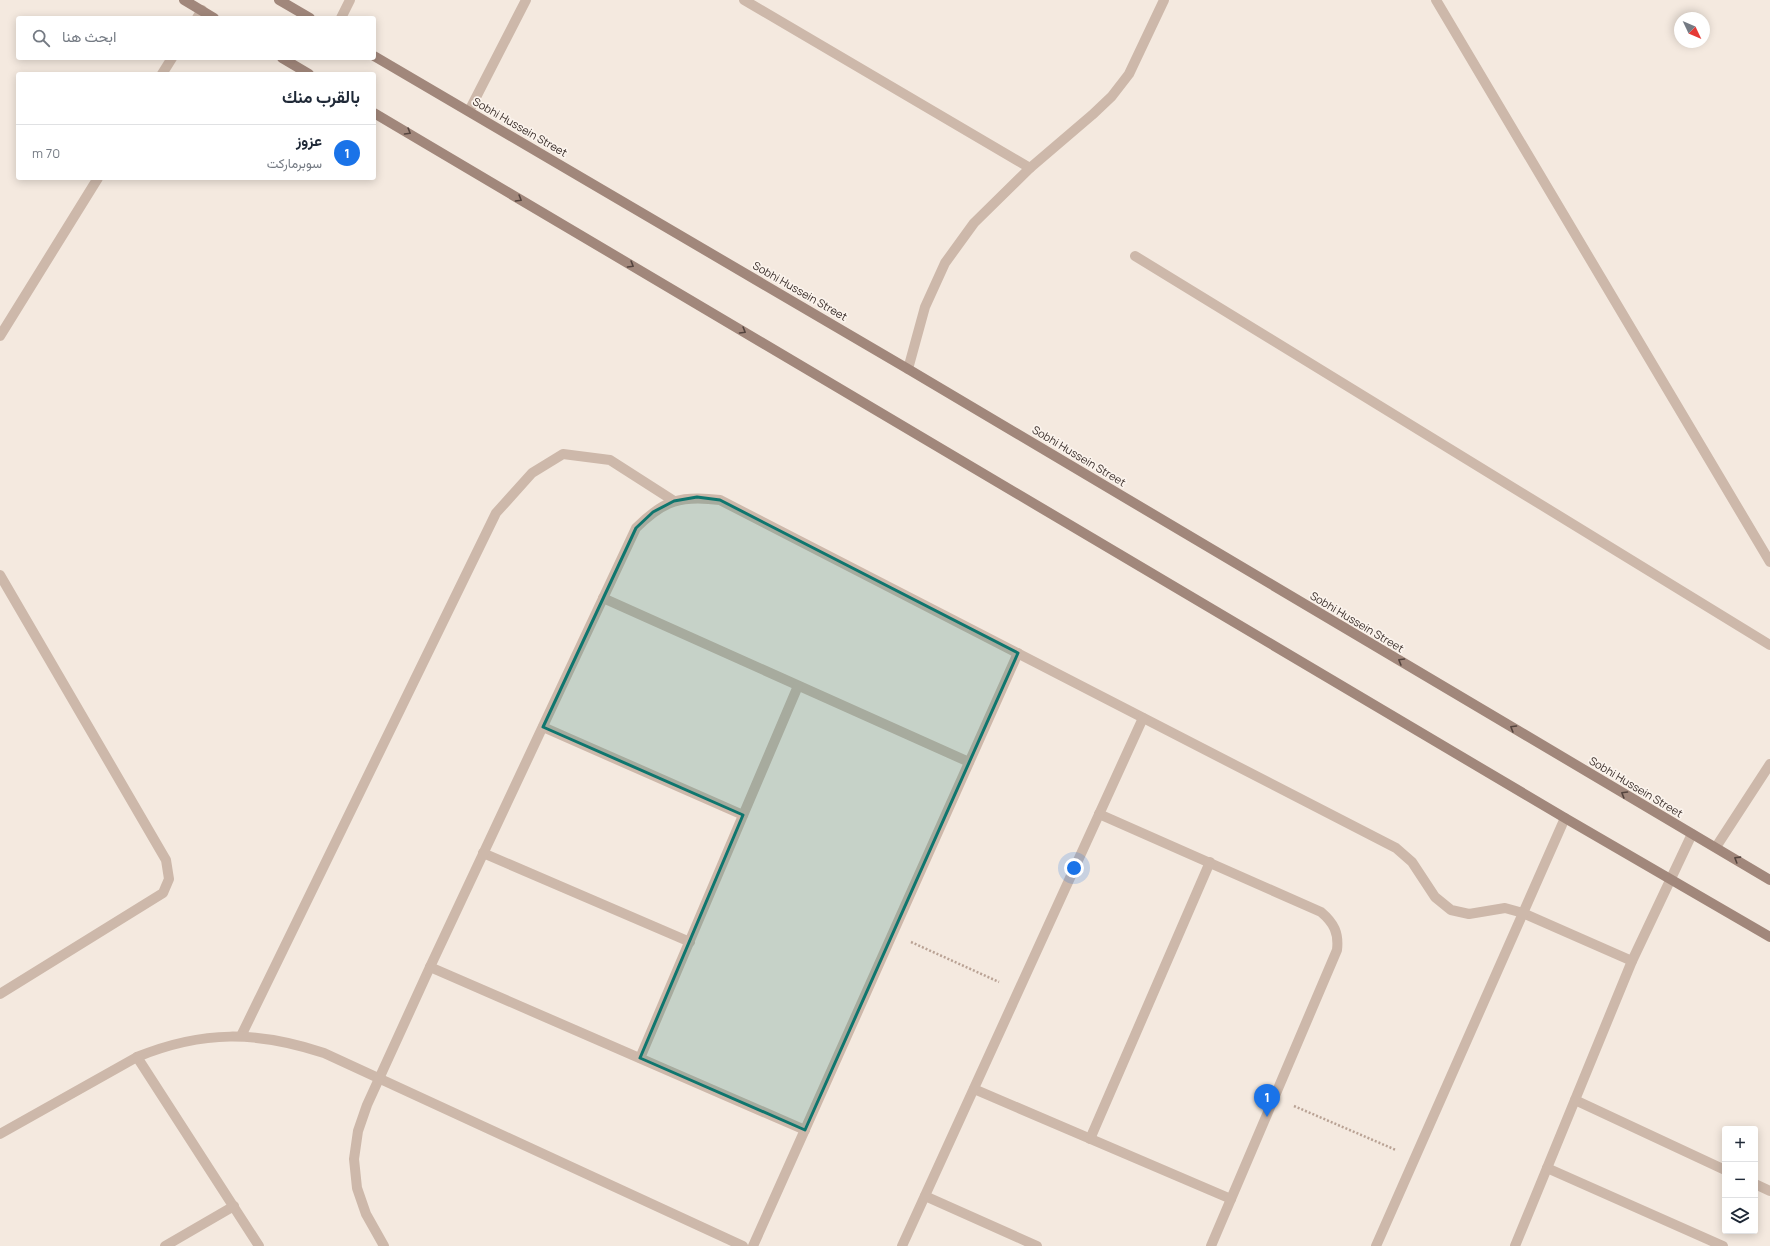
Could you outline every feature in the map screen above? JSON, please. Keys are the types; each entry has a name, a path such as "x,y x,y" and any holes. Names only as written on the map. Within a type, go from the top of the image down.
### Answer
{"street":[{"path":"184,0 199,14"},
{"path":"279,0 307,16"},
{"path":"342,16 350,0"},
{"path":"469,111 526,0"},
{"path":"744,0 1030,168"},
{"path":"1436,0 1770,562"},
{"path":"908,369 926,307 945,263 974,223 1030,168 1112,96 1129,74 1162,1"},
{"name":"Sobhi Hussein Street","path":"376,57 908,369 1770,880"},
{"path":"163,72 171,60"},
{"path":"285,60 306,72"},
{"path":"376,113 1565,818 1770,937"},
{"path":"0,336 97,180"},
{"path":"1136,256 1770,645"},
{"path":"242,1036 496,513 532,473 563,454 610,460 674,501"},
{"path":"384,1246 366,1214 357,1188 354,1159 358,1131 379,1079 430,967 636,528 653,512 674,501 697,497 720,500 1396,848 1412,862 1435,897 1451,910 1469,914 1506,908 1523,913 1632,961"},
{"path":"0,575 166,860 169,879 163,893 0,994"},
{"path":"603,598 969,762"},
{"path":"753,1246 1018,653"},
{"path":"640,1058 798,686"},
{"path":"902,1246 1143,718"},
{"path":"543,727 743,816"},
{"path":"1716,847 1770,764"},
{"path":"1100,814 1322,912 1335,928 1338,939 1336,950 1211,1246"},
{"path":"1376,1246 1565,818"},
{"path":"1515,1246 1632,961 1692,834"},
{"path":"483,853 690,942"},
{"path":"1090,1139 1210,862"},
{"path":"430,967 805,1130"},
{"path":"0,1134 137,1057 158,1048 185,1041 213,1037 242,1036 270,1039 298,1044 324,1054 743,1246"},
{"path":"137,1057 259,1246"},
{"path":"974,1089 1231,1199"},
{"path":"1575,1100 1722,1169"},
{"path":"1547,1168 1723,1246"},
{"path":"1758,1185 1770,1191"},
{"path":"925,1196 1037,1246"},
{"path":"165,1246 234,1206"}],"path":[{"path":"892,934 1019,991"},
{"path":"1274,1097 1415,1158"}],"highlighted area":[{"path":"697,497 720,500 1018,653 805,1130 640,1058 743,815 543,727 636,528 653,512 674,501"}],"place":[{"name":"عزوز","path":"1267,1117"}]}
